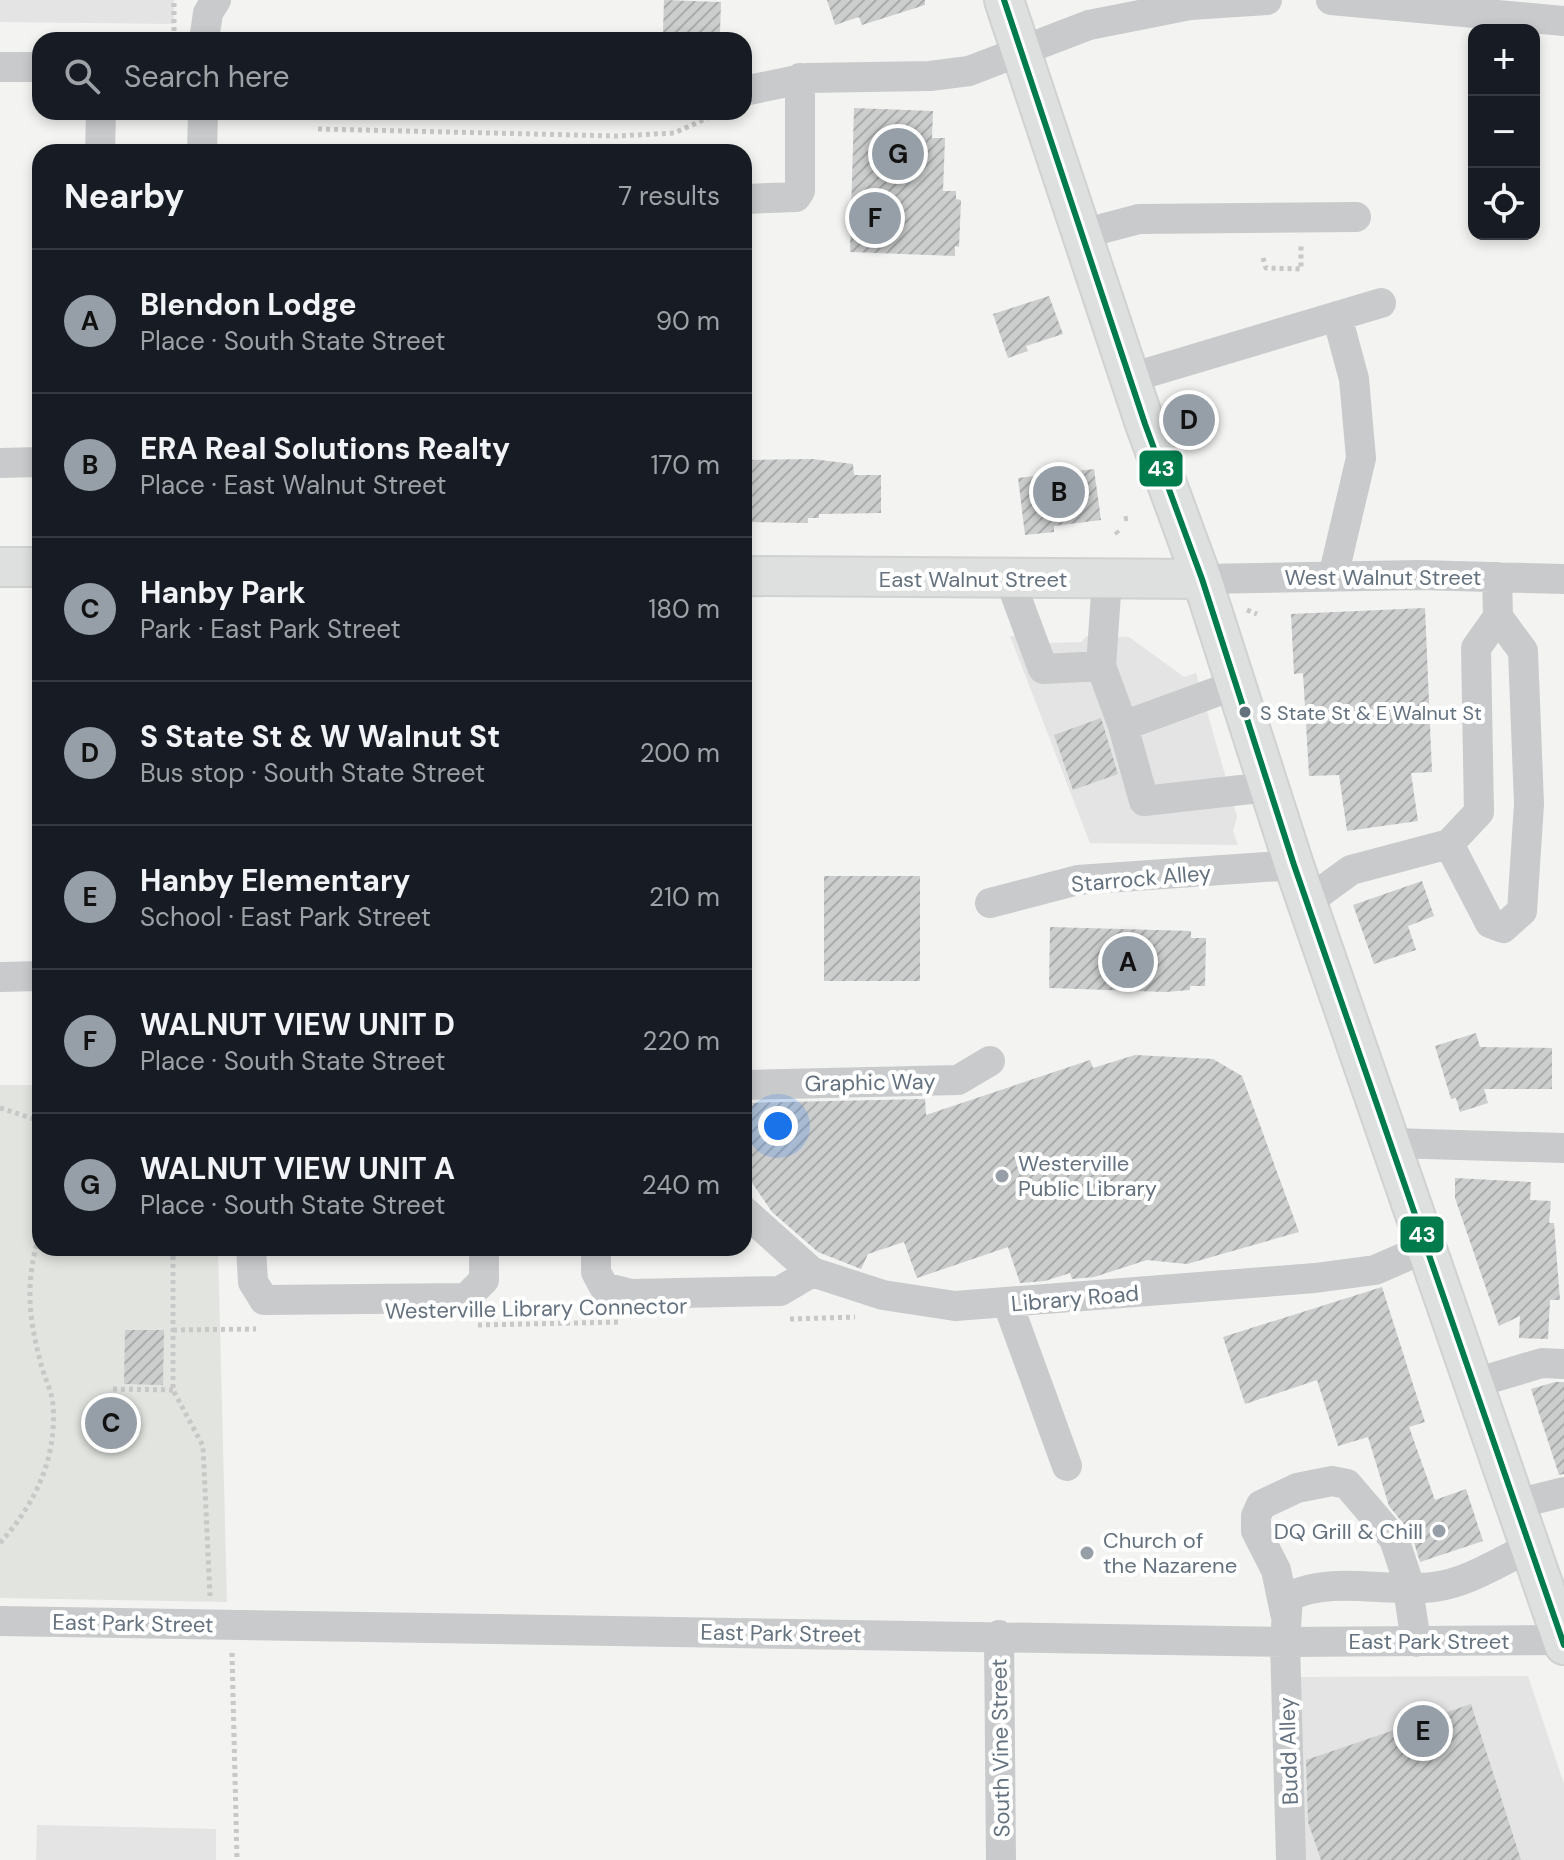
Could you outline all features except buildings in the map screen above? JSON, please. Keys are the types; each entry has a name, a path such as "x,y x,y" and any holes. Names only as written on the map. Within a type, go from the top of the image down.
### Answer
{"main road":[{"path":"1004,0 1130,378 1202,579 1294,865 1563,1642"},
{"path":"0,567 32,567"},
{"name":"East Walnut Street","path":"752,576 1202,579"}],"street":[{"path":"205,32 208,13 216,0"},
{"path":"752,89 800,78 930,76 969,71 1089,25 1190,5 1267,0"},
{"path":"1331,0 1564,21"},
{"path":"0,67 32,67"},
{"path":"752,199 796,197 800,191 800,78"},
{"path":"100,144 101,120"},
{"path":"202,144 203,120"},
{"path":"1082,234 1139,219 1356,217"},
{"path":"1130,378 1381,303"},
{"path":"1333,577 1361,458 1354,379 1337,316"},
{"path":"0,463 32,462"},
{"path":"1449,844 1490,923 1503,928 1522,911 1529,804 1523,651 1498,617 1497,577"},
{"path":"1107,579 1101,666 1123,726 1144,801 1268,787"},
{"name":"West Walnut Street","path":"1202,579 1564,579"},
{"path":"1010,580 1043,669 1101,666"},
{"path":"1307,902 1351,870 1449,844 1479,812 1476,648 1498,617"},
{"path":"1123,726 1235,685"},
{"name":"Starrock Alley","path":"990,903 1078,880 1294,865"},
{"path":"0,977 32,976"},
{"name":"Graphic Way","path":"752,1085 958,1080 990,1061"},
{"path":"1392,1143 1564,1148"},
{"name":"Library Road","path":"752,1218 812,1272 894,1296 955,1306 1315,1278 1375,1270 1428,1247"},
{"path":"251,1256 253,1282 264,1300 466,1298 484,1280 484,1256"},
{"path":"596,1256 596,1272 604,1287 631,1294 780,1291 812,1272"},
{"path":"1008,1304 1067,1466"},
{"path":"1475,1383 1542,1363 1564,1364"},
{"name":"Budd Alley","path":"1291,1860 1285,1627 1276,1570 1256,1531 1256,1516 1261,1505 1278,1495 1332,1481 1347,1484 1394,1539 1409,1589"},
{"path":"1516,1504 1564,1492"},
{"path":"1285,1627 1288,1597 1309,1587 1409,1589 1449,1585 1531,1547"},
{"path":"1409,1589 1416,1642"},
{"name":"East Park Street","path":"0,1621 999,1635 1285,1627 1416,1642 1563,1642"},
{"name":"South Vine Street","path":"999,1635 1001,1860"}],"path":[{"path":"174,0 174,32"},
{"path":"318,129 617,136 674,133 703,120"},
{"path":"1247,610 1257,614"},
{"path":"0,1108 32,1118"},
{"path":"0,1543 23,1517 41,1483 52,1442 53,1402 28,1308 33,1256"},
{"path":"173,1256 173,1390 203,1446 211,1624 232,1645 237,1860"},
{"path":"774,1319 854,1318 894,1296"},
{"name":"Westerville Library Connector","path":"474,1325 632,1322"},
{"path":"173,1330 268,1329"},
{"path":"113,1389 173,1390"}],"shaded area":[{"path":"0,0 174,0 174,24 0,22"},
{"path":"1010,636 1043,638 1047,643 1082,642 1086,636 1129,637 1184,677 1196,673 1237,817 1233,831 1238,845 1090,843"},
{"path":"0,1085 32,1085 32,1256 218,1256 227,1602 0,1598"},
{"path":"1528,1676 1564,1784 1564,1860 1302,1860 1298,1677"},
{"path":"37,1825 216,1829 216,1860 36,1860"}],"transit line":[{"name":"43","path":"1004,0 1145,424 1202,579 1294,865 1564,1645"}],"place":[{"name":"WALNUT VIEW UNIT A","path":"898,154"},
{"name":"WALNUT VIEW UNIT D","path":"875,218"},
{"name":"S State St & W Walnut St","path":"1189,420"},
{"name":"ERA Real Solutions Realty","path":"1059,492"},
{"name":"S State St & E Walnut St","path":"1245,712"},
{"name":"Blendon Lodge","path":"1128,962"},
{"name":"Westerville Public Library","path":"1002,1176"},
{"name":"Hanby Park","path":"111,1423"},
{"name":"DQ Grill & Chill","path":"1439,1531"},
{"name":"Church of the Nazarene","path":"1087,1553"},
{"name":"Hanby Elementary","path":"1423,1731"}]}
